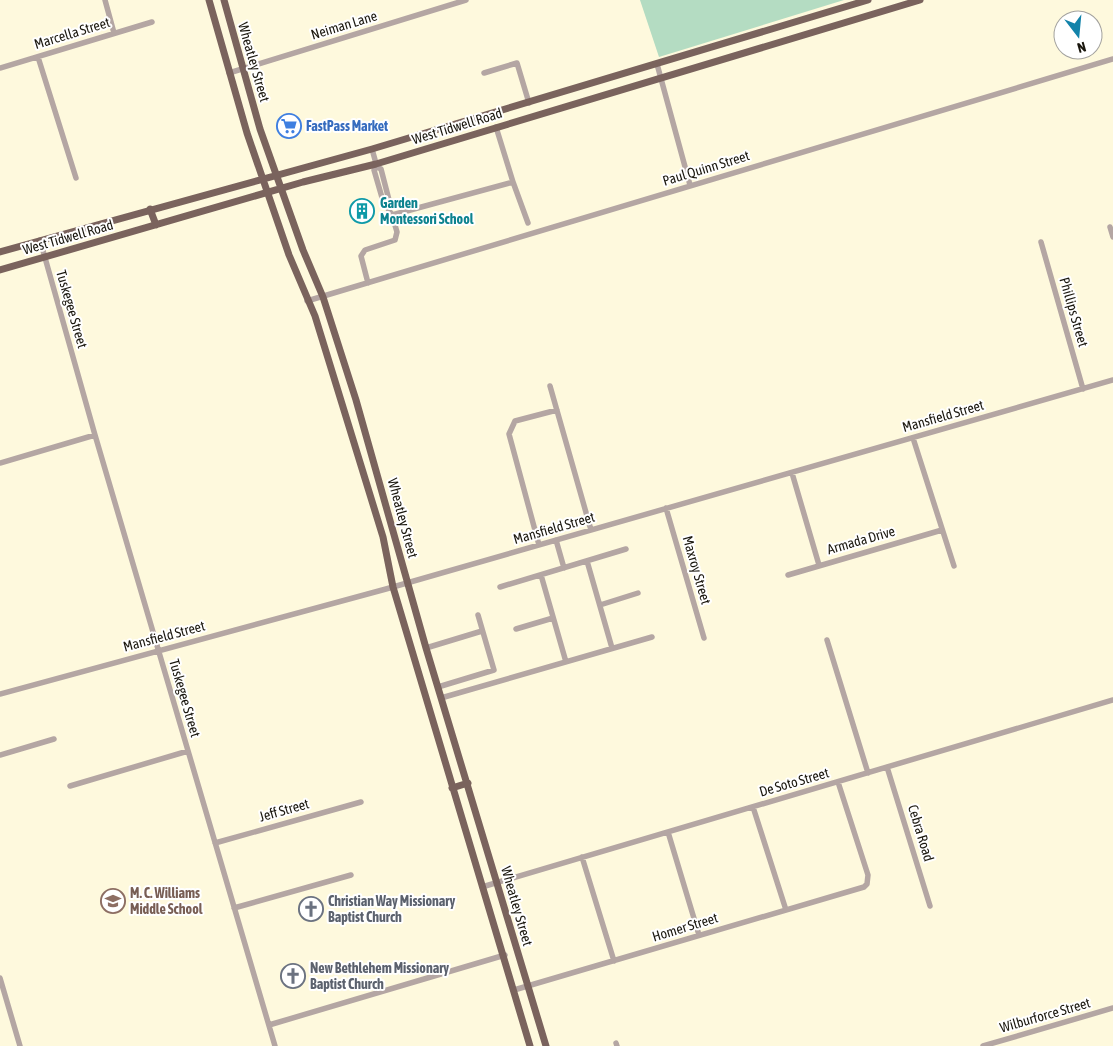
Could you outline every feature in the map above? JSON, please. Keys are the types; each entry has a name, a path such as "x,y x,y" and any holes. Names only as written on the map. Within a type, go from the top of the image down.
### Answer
{"main road":[{"name":"Wheatley Street","path":"209,0 229,73 268,192 307,301 315,316 340,396 383,538 393,587 482,887 505,955 530,1046"},
{"name":"Wheatley Street","path":"224,0 260,129 278,174 303,250 323,297 353,392 426,648 546,1046"},
{"name":"West Tidwell Road","path":"0,252 372,149 868,0"},
{"name":"West Tidwell Road","path":"0,270 282,188 377,166 496,127 920,0"},
{"path":"746,37 748,51"},
{"path":"564,92 568,105"},
{"path":"150,209 156,225"},
{"path":"340,396 353,392"},
{"path":"368,491 381,487"},
{"path":"424,691 438,686"},
{"path":"452,788 468,783"}],"street":[{"path":"105,0 114,33"},
{"name":"Neiman Lane","path":"229,73 466,0"},
{"name":"Marcella Street","path":"0,68 152,22"},
{"path":"38,57 76,178"},
{"name":"Paul Quinn Street","path":"307,301 1113,59"},
{"path":"484,73 517,63 528,103"},
{"path":"657,64 690,185"},
{"path":"496,127 528,224"},
{"path":"368,283 361,256 365,250 395,240 397,232 392,215 383,200 374,170 377,166 372,149"},
{"path":"392,215 513,182"},
{"path":"1110,226 1113,238"},
{"name":"Tuskegee Street","path":"40,240 95,435 275,1046"},
{"name":"Phillips Street","path":"1041,242 1083,389"},
{"name":"Mansfield Street","path":"0,694 408,583 1113,380"},
{"path":"550,386 591,530"},
{"path":"539,545 509,434 514,421 557,410"},
{"path":"0,463 95,435"},
{"path":"913,438 954,566"},
{"path":"792,473 819,566"},
{"name":"Maxroy Street","path":"666,508 704,638"},
{"name":"Armada Drive","path":"788,575 942,530"},
{"path":"556,540 564,568"},
{"path":"500,587 626,549"},
{"path":"587,561 612,648"},
{"path":"541,574 566,662"},
{"path":"600,605 638,593"},
{"path":"438,686 494,670 478,615"},
{"path":"516,629 553,618"},
{"path":"426,648 482,631"},
{"path":"442,698 652,637"},
{"path":"828,640 868,773"},
{"name":"De Soto Street","path":"482,887 1113,700"},
{"path":"0,755 54,739"},
{"path":"70,786 188,751"},
{"name":"Cebra Road","path":"887,767 930,906"},
{"name":"Homer Street","path":"514,990 863,887 867,884 868,875 838,782"},
{"name":"Jeff Street","path":"215,843 360,802"},
{"path":"753,807 786,910"},
{"path":"668,832 699,935"},
{"path":"582,858 614,961"},
{"path":"234,908 351,875"},
{"path":"268,1025 505,955"},
{"path":"0,978 20,1046"},
{"name":"Wilburforce Street","path":"983,1046 1113,1008"}],"green space":[{"path":"640,0 844,0 659,57"}],"place":[{"name":"FastPass Market","path":"289,126"},
{"name":"Garden Montessori School","path":"362,211"},
{"name":"M. C. Williams Middle School","path":"113,901"},
{"name":"Christian Way Missionary Baptist Church","path":"311,909"},
{"name":"New Bethlehem Missionary Baptist Church","path":"293,976"}]}
